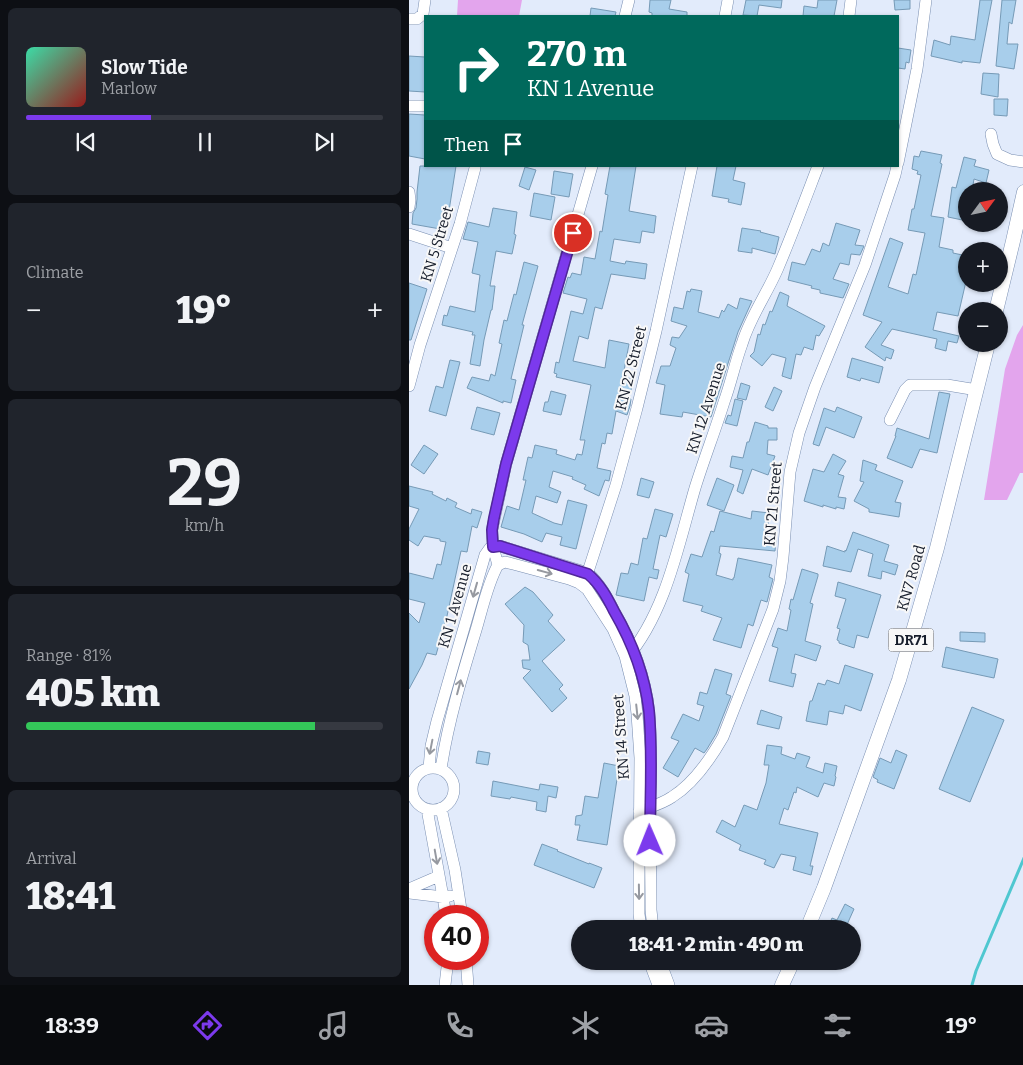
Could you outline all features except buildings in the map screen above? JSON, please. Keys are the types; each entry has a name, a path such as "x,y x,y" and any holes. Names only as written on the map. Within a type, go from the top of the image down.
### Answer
{"main road":[{"path":"998,302 1023,192"},
{"name":"KN7 Road","path":"811,920 827,880 899,680 937,548 986,352"},
{"path":"782,985 790,973"}],"street":[{"path":"409,19 417,19 423,14 425,0"},
{"path":"625,15 629,0"},
{"path":"725,15 728,0"},
{"path":"849,15 851,0"},
{"name":"KN 21 Street","path":"899,155 917,68 926,0"},
{"path":"409,106 424,106"},
{"path":"991,134 997,154 1010,160 1023,162"},
{"name":"KN 1 Avenue","path":"429,768 431,746 437,721 485,555 493,547 492,530 506,464 592,167"},
{"name":"KN 22 Street","path":"583,586 616,485 637,408 692,167"},
{"name":"KN 12 Avenue","path":"626,659 652,618 671,570 742,343 751,320 777,269 818,167"},
{"name":"KN 21 Street","path":"644,809 670,798 680,791 715,752 723,737 760,644 781,581 790,472 799,433 815,387 865,265 896,167"},
{"name":"KN 5 Street","path":"409,386 420,345 460,224 475,168"},
{"path":"409,192 409,206"},
{"path":"409,234 452,248"},
{"path":"890,420 909,385 947,385 977,390"},
{"path":"498,565 493,547 500,546 588,574"},
{"name":"KN 14 Street","path":"498,565 505,562 569,579 583,586 594,598 613,629 626,659 635,696 652,920"},
{"name":"KN 1 Avenue","path":"441,769 451,718 461,682 498,565"},
{"name":"KN 14 Street","path":"588,574 602,588 634,649 649,710 651,756 644,809 640,920"},
{"path":"429,768 441,769 451,778 454,792 447,804 441,808 427,809 416,801 412,794 411,779 422,770 429,768"},
{"path":"441,808 461,905"},
{"path":"427,809 444,905"},
{"path":"409,891 439,876"},
{"path":"409,891 443,897 460,896"},
{"path":"445,985 447,970"},
{"path":"467,970 468,985"},
{"path":"652,970 658,985"},
{"path":"663,970 669,985"}],"shaded area":[{"path":"458,0 522,0 519,15 457,15"},
{"path":"1023,325 1023,473 1020,473 1007,500 984,500 1005,369 1017,335"}],"waterway":[{"path":"972,985 976,971 1024,858"}],"route":[{"path":"573,233 506,464 492,530 493,547 500,546 588,574 602,588 622,625 634,649 649,710 651,756 650,841"}]}
